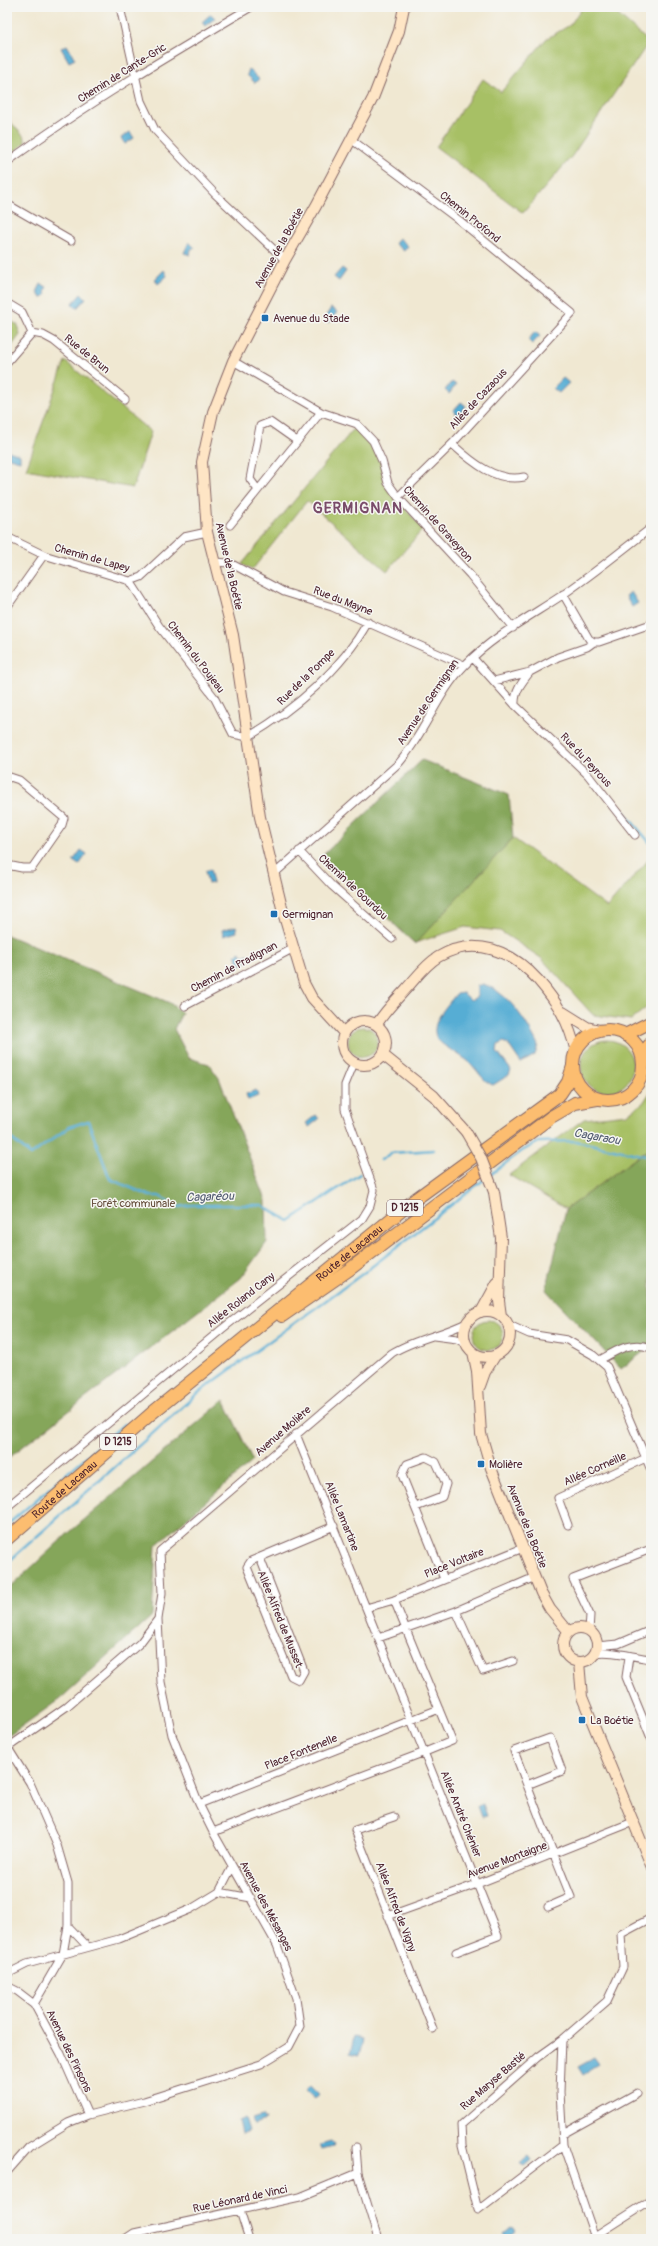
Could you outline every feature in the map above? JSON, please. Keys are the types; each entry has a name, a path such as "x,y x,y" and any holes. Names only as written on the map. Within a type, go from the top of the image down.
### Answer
{"main road":[{"name":"Avenue de la Boétie","path":"344,1034 312,998 304,983 274,874 260,817 234,635 213,562 207,532 202,462 213,412 233,361 285,260 352,140 376,90 399,31 404,7"},
{"path":"377,1024 425,967 438,957 454,950 479,946 503,952 519,961 548,991 563,1012 576,1052"},
{"path":"563,1012 587,1027 604,1031 615,1031 625,1035 634,1042 640,1051 642,1074 637,1084 630,1093 620,1098 608,1100 597,1099 587,1093 579,1085 573,1066 576,1052 584,1040 594,1034 604,1031"},
{"path":"358,1021 371,1021 377,1024 385,1035 386,1049 383,1055 378,1060 367,1065 354,1063 348,1059 342,1047 344,1034 347,1028 358,1021"},
{"path":"625,1035 651,1022"},
{"path":"642,1062 646,1049 651,1042"},
{"path":"383,1055 434,1096 466,1132 481,1158 494,1192 501,1238 499,1277 501,1316"},
{"name":"Route de Lacanau","path":"7,1539 91,1464 233,1350 417,1198 560,1094 568,1082 573,1066"},
{"name":"Route de Lacanau","path":"233,1350 350,1269 551,1117 575,1103 597,1099"},
{"path":"481,1312 488,1311 501,1316 509,1325 510,1337 508,1343 505,1349 495,1356 488,1357 470,1349 464,1333 468,1322 481,1312 490,1298 499,1277"},
{"name":"Avenue de la Boétie","path":"470,1349 478,1398 480,1434 491,1468 535,1578 550,1610 569,1632"},
{"name":"Avenue de la Boétie","path":"478,1398 484,1372 495,1356"},
{"path":"579,1628 589,1632 596,1640 595,1649 588,1660 579,1662 573,1661 565,1653 563,1642 569,1632 579,1628"},
{"path":"579,1662 582,1697 651,1865"}],"street":[{"path":"120,7 141,100 156,130 215,194 285,260"},
{"name":"Chemin de Cante-Gric","path":"7,162 39,139 136,76 251,7"},
{"name":"Chemin Profond","path":"352,140 460,222 572,313"},
{"path":"7,204 71,242"},
{"path":"7,303 22,312 32,333 7,362"},
{"name":"Allée de Cazaous","path":"398,497 452,444 572,313"},
{"name":"Rue de Brun","path":"32,333 43,335 54,342 125,399"},
{"name":"Chemin de Graveyron","path":"233,361 321,412 357,424 373,440 382,461 388,483 398,497 470,575 513,628"},
{"path":"230,525 321,412"},
{"path":"258,490 250,479 260,426 270,422 297,441"},
{"path":"452,444 476,466 512,480 524,477"},
{"name":"Avenue de Germignan","path":"274,874 399,763 414,745 448,688 464,665 513,628 563,594 651,528"},
{"name":"Chemin de Lapey","path":"7,537 44,555 130,581 141,577 184,537 207,532"},
{"path":"7,607 44,555"},
{"name":"Rue du Mayne","path":"213,562 230,563 284,592 368,622 464,665"},
{"name":"Chemin du Poujeau","path":"130,581 159,626 214,697 233,734 248,738"},
{"path":"563,594 589,639 594,642"},
{"name":"Rue de la Pompe","path":"248,738 271,724 298,703 335,667 361,636 368,622"},
{"path":"494,681 530,672 558,658 587,647 594,642 599,642 651,624"},
{"name":"Rue du Peyrous","path":"473,658 515,705 588,776 635,835"},
{"path":"515,705 514,698 520,685 530,672"},
{"path":"7,779 10,777 19,780 64,818 62,825 32,868 7,865"},
{"name":"Chemin de Gourdou","path":"299,851 332,886 392,939"},
{"name":"Chemin de Pradignan","path":"185,1006 294,948"},
{"name":"Allée Roland Cany","path":"7,1507 222,1329 362,1219 370,1206 374,1190 345,1109 345,1085 354,1063"},
{"name":"Avenue Molière","path":"160,1551 392,1353 404,1345 457,1328 468,1322"},
{"path":"509,1325 529,1334 567,1340 600,1360 607,1367 651,1470"},
{"name":"Avenue Molière","path":"426,1337 452,1338 470,1349"},
{"path":"600,1360 620,1348 641,1344 651,1348"},
{"name":"Allée Lamartine","path":"296,1434 412,1720"},
{"path":"416,1507 442,1497 446,1484 436,1462 426,1457 407,1464 402,1475 444,1579"},
{"name":"Allée Corneille","path":"568,1525 558,1498 646,1458"},
{"name":"Allée Alfred de Musset","path":"260,1558 304,1671 299,1680 291,1676 247,1567 251,1561 334,1526"},
{"name":"Place Voltaire","path":"366,1608 394,1600 523,1548"},
{"path":"589,1632 590,1615 573,1579 651,1549"},
{"name":"Avenue des Mésanges","path":"7,2172 29,2147 68,2123 88,2115 144,2101 262,2064 289,2047 300,2026 296,1998 277,1945 213,1832 199,1804 172,1735 162,1682 158,1619 162,1593 160,1551"},
{"path":"378,1638 456,1611 535,1578"},
{"path":"213,1832 452,1741 407,1628 394,1600"},
{"path":"456,1611 483,1671 513,1661"},
{"path":"34,2004 63,1954 68,1926 68,1883 57,1845 30,1783 7,1748 66,1707 140,1643 158,1619"},
{"path":"595,1649 618,1644 651,1630"},
{"path":"595,1649 610,1651 629,1657 651,1659"},
{"path":"629,1657 626,1677 651,1738"},
{"name":"Place Fontenelle","path":"199,1804 439,1709"},
{"name":"Allée André Chénier","path":"412,1720 498,1936 456,1952"},
{"path":"527,1785 562,1770 550,1738 514,1751 553,1854 571,1897 548,1907"},
{"name":"Allée Alfred de Vigny","path":"394,1817 355,1830 433,2028"},
{"name":"Avenue Montaigne","path":"388,1916 477,1884 633,1822"},
{"path":"7,1974 28,1964 149,1928 191,1909 219,1892 232,1866"},
{"path":"219,1892 251,1898"},
{"path":"651,1918 621,1934 623,1967 607,2001 562,2040 560,2092 563,2145 592,2237 651,2200"},
{"path":"68,1926 88,1947"},
{"name":"Avenue des Pinsons","path":"7,1986 17,1991 34,2004 61,2054 88,2115"},
{"name":"Rue Maryse Bastié","path":"562,2040 538,2057 461,2125 462,2145 478,2210 563,2145"},
{"path":"562,2134 638,2093"},
{"path":"356,2147 358,2173 378,2239"},
{"name":"Rue Léonard de Vinci","path":"125,2239 134,2233 300,2197 358,2173"},
{"path":"240,2211 249,2239"}],"green space":[{"path":"583,7 609,7 649,42 572,156 523,213 436,147 483,79 501,92 546,39 570,25"},
{"path":"7,118 25,138 25,143 7,157"},
{"path":"7,319 18,325 20,335 7,352"},
{"path":"65,361 151,432 133,488 26,469"},
{"path":"356,426 365,432 370,445 381,459 397,499 423,529 387,571 307,501 252,570 242,564"},
{"path":"422,760 509,795 513,838 415,944 322,856"},
{"path":"513,838 607,907 651,857 651,1004 631,1020 593,1015 541,958 500,931 465,927 415,943"},
{"name":"Forêt communale","path":"7,935 170,1003 182,1013 174,1029 189,1058 209,1064 219,1078 266,1200 267,1242 241,1278 7,1459"},
{"path":"363,1027 374,1031 378,1042 374,1053 363,1057 352,1053 348,1042 352,1031"},
{"path":"602,1040 612,1040 622,1044 629,1051 633,1061 633,1071 629,1081 622,1088 612,1092 602,1092 592,1088 585,1081 581,1071 581,1061 585,1051 592,1044"},
{"path":"651,1091 651,1147 566,1209 509,1175 584,1119 627,1114 643,1103"},
{"path":"651,1147 651,1346 621,1369 546,1290 566,1209"},
{"path":"488,1320 499,1324 503,1335 499,1346 488,1350 477,1346 473,1335 477,1324"},
{"path":"224,1400 253,1461 156,1545 152,1616 60,1699 7,1737 7,1590 64,1537"}],"water":[{"path":"211,14 215,18 205,26 202,22"},
{"path":"67,45 75,59 69,62 61,48"},
{"path":"249,69 259,79 255,83 247,75"},
{"path":"130,132 134,138 125,144 121,138"},
{"path":"399,238 408,246 404,251 395,244"},
{"path":"189,242 195,248 191,249 190,255 184,253"},
{"path":"342,268 346,271 339,281 334,277"},
{"path":"164,270 167,276 158,284 155,279"},
{"path":"41,284 47,287 45,290 46,295 41,298 37,292"},
{"path":"81,294 86,298 77,308 72,304"},
{"path":"331,308 337,312 329,323 324,319"},
{"path":"535,332 540,336 532,344 528,340"},
{"path":"563,378 569,383 559,393 553,388"},
{"path":"452,382 456,385 449,394 445,390"},
{"path":"461,402 466,406 458,415 453,411"},
{"path":"9,451 20,455 20,461 9,458"},
{"path":"631,592 638,603 632,607 626,596"},
{"path":"81,850 87,854 79,865 73,861"},
{"path":"210,869 213,883 208,884 205,871"},
{"path":"236,926 237,932 223,936 222,930"},
{"path":"240,952 243,956 248,954 251,959 241,965 235,955"},
{"path":"483,984 501,994 516,1009 538,1045 535,1055 521,1063 508,1044 503,1042 498,1045 497,1052 511,1070 509,1075 493,1085 483,1078 469,1062 441,1043 435,1034 435,1028 440,1016 456,994 463,993 471,1000 477,997 477,986"},
{"path":"256,1090 258,1096 248,1100 246,1094"},
{"path":"316,1115 319,1119 309,1127 306,1123"},
{"path":"483,1804 487,1816 482,1817 478,1806"},
{"path":"354,2037 363,2039 359,2055 350,2053"},
{"path":"594,2058 599,2065 583,2075 578,2067"},
{"path":"310,2085 319,2094 315,2099 305,2090"},
{"path":"262,2116 265,2121 254,2125 252,2119"},
{"path":"245,2118 249,2131 241,2134 238,2121"},
{"path":"331,2142 334,2144 333,2147 322,2150 320,2145"},
{"path":"528,2156 531,2160 524,2166 519,2163"},
{"path":"512,2226 515,2230 506,2238 503,2234"}],"waterway":[{"path":"622,810 651,844"},
{"name":"Cagaréou","path":"9,1137 31,1155 69,1127 88,1121 110,1179 150,1196 159,1196 179,1207 191,1205 262,1205 289,1221 360,1174"},
{"name":"Cagaraou","path":"490,1175 522,1151 539,1142 576,1141 651,1157"},
{"name":"Cagaréou","path":"381,1160 391,1153 434,1150"},
{"path":"7,1563 198,1393 361,1275 486,1178"},
{"path":"7,1525 124,1424"}],"place":[{"name":"Avenue du Stade","path":"265,318"},
{"name":"Germignan","path":"274,914"},
{"name":"Molière","path":"481,1464"},
{"name":"La Boétie","path":"582,1720"}],"district":[{"name":"GERMIGNAN","path":"358,508"}]}
